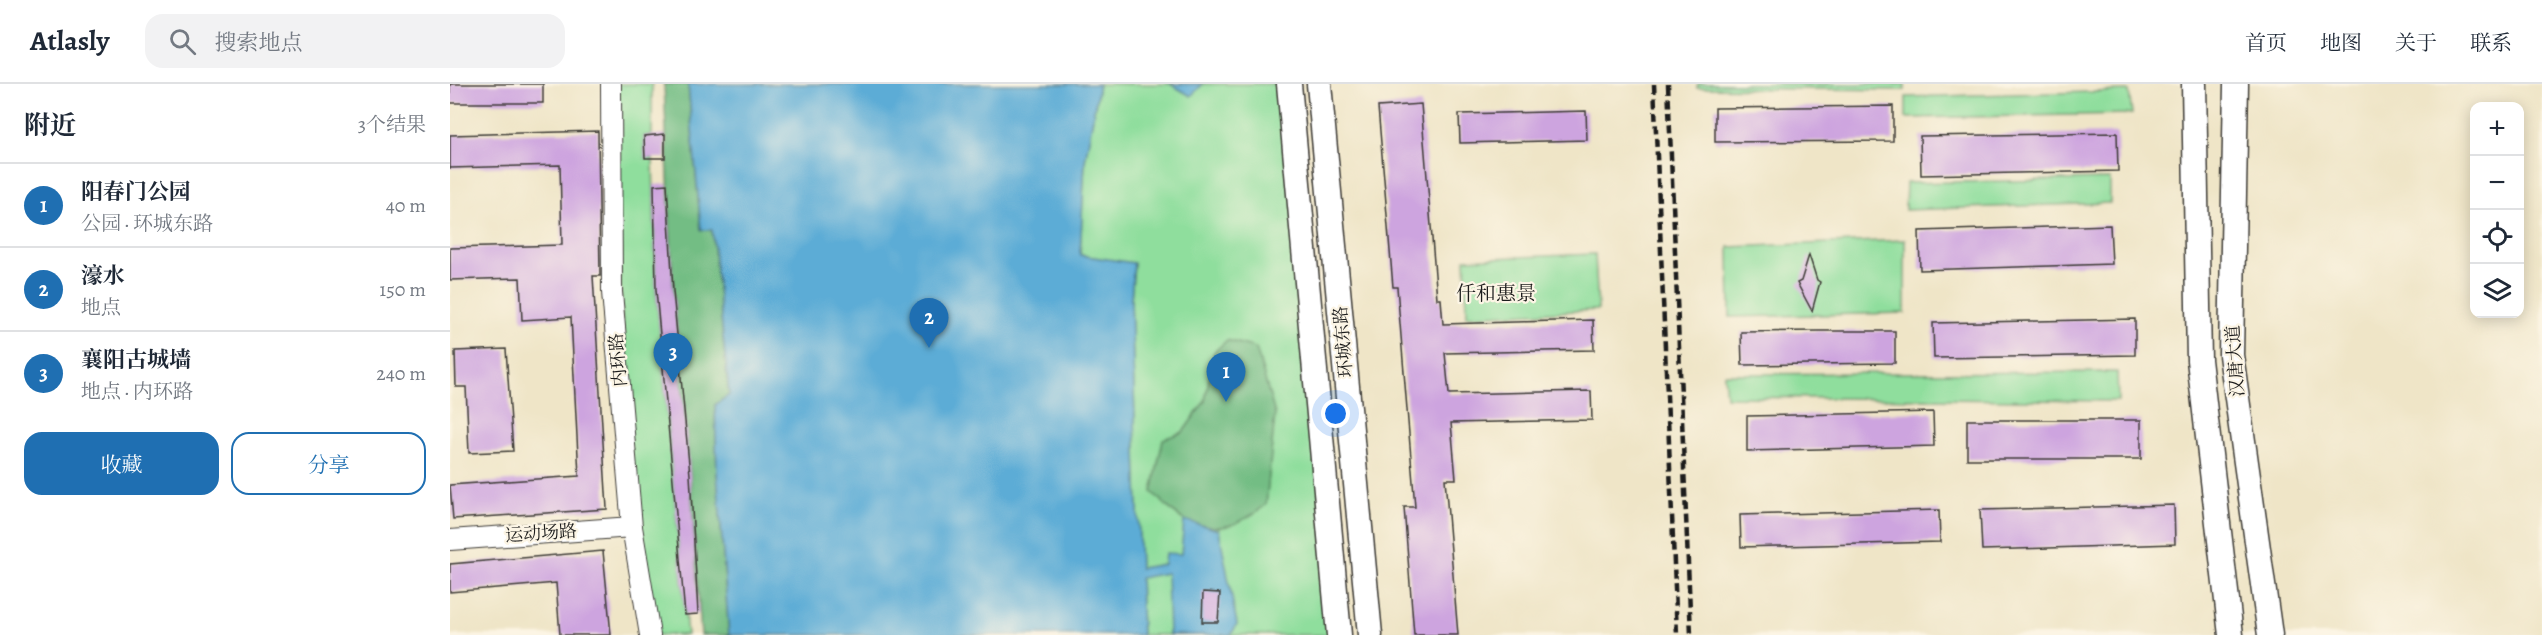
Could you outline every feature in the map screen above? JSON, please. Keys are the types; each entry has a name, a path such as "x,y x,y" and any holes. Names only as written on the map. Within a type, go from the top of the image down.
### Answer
{"main road":[{"name":"环城东路","path":"1289,84 1339,635"},
{"name":"环城东路","path":"1319,84 1371,635"},
{"name":"汉唐大道","path":"2194,84 2199,360 2231,635"},
{"name":"汉唐大道","path":"2236,84 2231,355 2270,635"}],"street":[{"name":"内环路","path":"611,84 612,292 632,527 650,635"},
{"name":"运动场路","path":"450,540 632,527"}],"green space":[{"path":"611,84 652,84 652,135 644,136 645,158 653,158 656,290 687,635 650,635 632,527"},
{"path":"664,84 688,84 701,230 712,230 729,395 715,405 717,473 729,635 701,635 690,475 673,291"},
{"path":"1099,84 1289,84 1339,635 1142,635 1131,300 1134,264 1080,255 1085,161"},
{"path":"1698,84 1905,84 1905,90 1697,88"},
{"path":"2129,91 2132,114 1906,118 1906,97"},
{"path":"2110,179 2110,203 1905,210 1906,183"},
{"path":"1905,240 1905,313 1730,317 1729,247"},
{"path":"1595,254 1598,310 1467,316 1465,259"},
{"path":"1227,340 1256,348 1275,414 1266,505 1237,523 1217,528 1196,525 1184,520 1152,492 1163,439 1183,432 1205,401 1214,352"},
{"path":"2117,372 2118,401 1726,397 1724,374"}],"water":[{"path":"688,84 1099,84 1085,161 1080,255 1134,263 1131,300 1140,568 1164,564 1165,553 1181,554 1184,520 1219,530 1237,624 1231,635 1169,635 1167,573 1140,578 1142,635 729,635 717,473 715,405 729,395 712,230 701,230"},
{"path":"1170,84 1203,84 1191,96"}],"building":[{"path":"450,84 543,84 543,103 450,103"},
{"path":"1421,104 1437,299 1441,299 1443,324 1593,320 1594,350 1445,353 1449,394 1591,391 1592,420 1451,423 1456,479 1445,479 1458,635 1414,635 1404,507 1415,507 1397,287 1393,287 1378,107"},
{"path":"1893,106 1893,141 1715,142 1715,108"},
{"path":"1586,111 1587,140 1460,143 1459,114"},
{"path":"598,131 600,276 593,276 607,509 453,519 450,485 579,476 571,317 522,320 520,278 450,280 450,248 562,245 560,165 450,168 450,135"},
{"path":"2117,133 2118,171 1921,175 1920,136"},
{"path":"665,134 665,158 645,158 644,136"},
{"path":"667,184 673,291 690,475 698,614 685,615 656,290 654,185"},
{"path":"2110,225 2112,264 1920,270 1919,231"},
{"path":"1809,255 1817,280 1820,282 1812,311 1797,283 1801,281"},
{"path":"2135,319 2135,355 1934,358 1933,323"},
{"path":"1895,331 1895,363 1742,365 1741,332"},
{"path":"506,349 513,451 469,453 466,387 456,387 455,351"},
{"path":"1933,412 1934,446 1747,451 1747,416"},
{"path":"1967,420 2141,420 2141,459 1967,459"},
{"path":"2174,505 2175,544 1982,550 1980,510"},
{"path":"1939,510 1940,542 1741,547 1740,515"},
{"path":"603,551 611,635 560,635 556,583 450,592 450,564"},
{"path":"1203,592 1220,593 1218,622 1202,622"}],"railway":[{"path":"1654,84 1677,635"},
{"path":"1668,84 1691,635"}],"place":[{"name":"濠水","path":"929,348"},
{"name":"襄阳古城墙","path":"673,383"},
{"name":"阳春门公园","path":"1226,402"}],"district":[{"name":"仟和惠景","path":"1496,293"}]}
